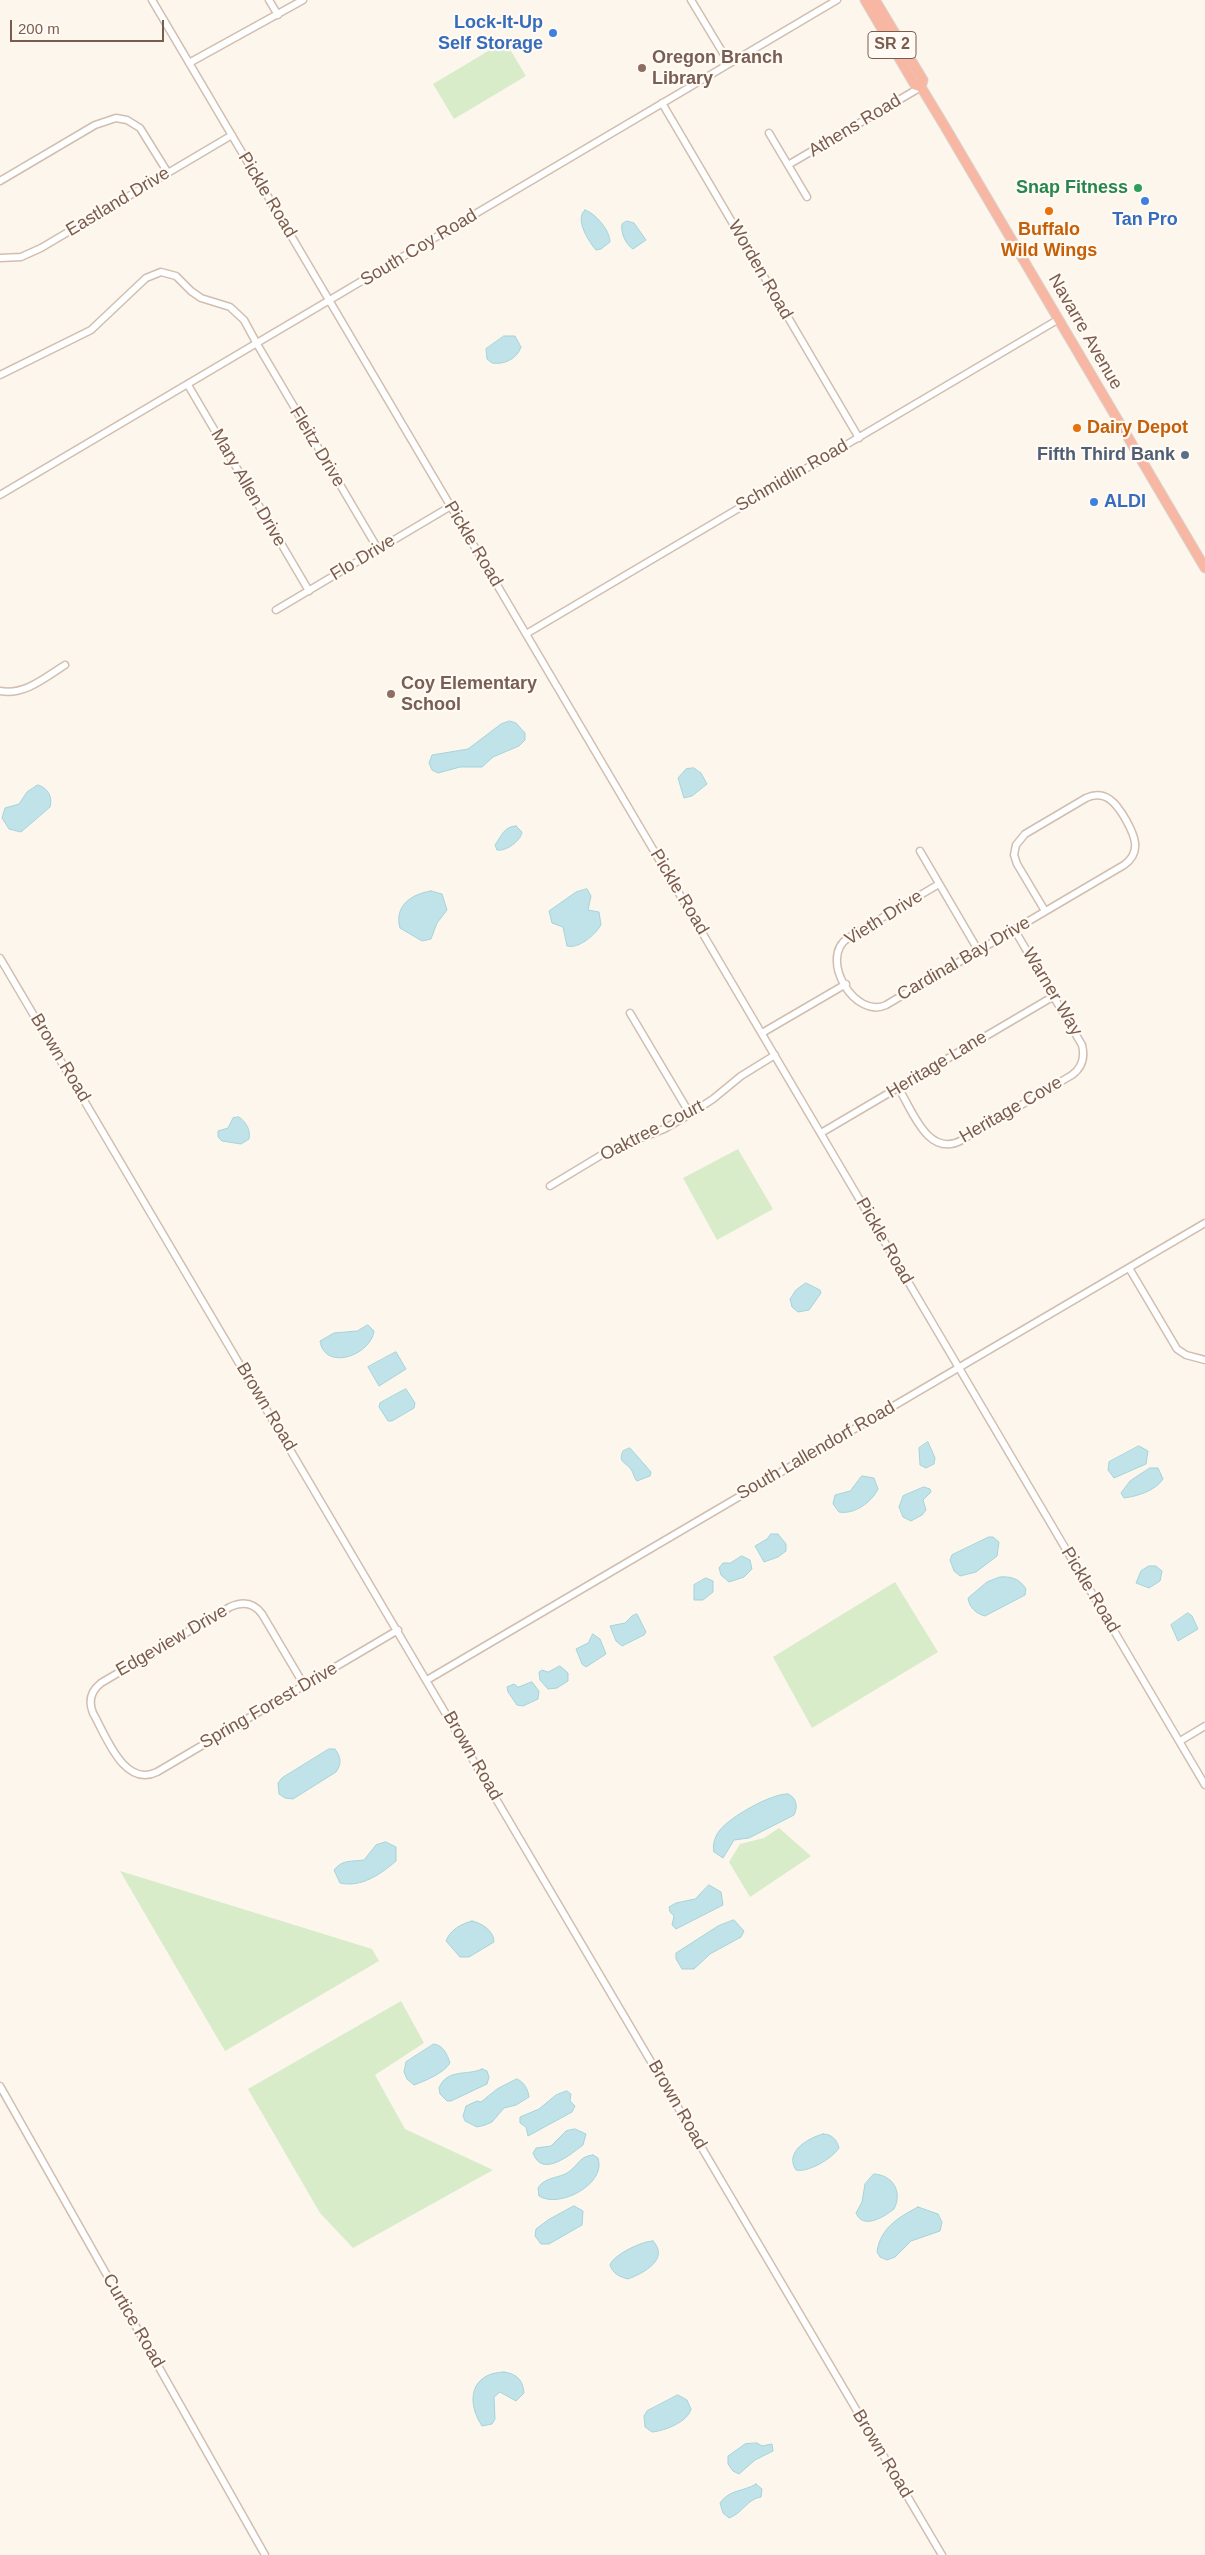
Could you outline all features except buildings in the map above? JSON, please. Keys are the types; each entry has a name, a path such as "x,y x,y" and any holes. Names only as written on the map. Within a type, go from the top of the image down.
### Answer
{"highway":[{"name":"Navarre Avenue","path":"865,0 915,85 921,87 1205,568"},
{"name":"Navarre Avenue","path":"875,0 923,80 921,87"},
{"path":"900,59 914,74 919,74"}],"street":[{"name":"Pickle Road","path":"152,0 1205,1785"},
{"path":"269,0 278,15"},
{"path":"189,63 303,0"},
{"path":"691,0 729,63"},
{"name":"South Coy Road","path":"0,495 837,0"},
{"name":"Athens Road","path":"788,166 921,87"},
{"name":"Worden Road","path":"662,103 858,438"},
{"path":"0,181 99,122 116,118 127,120 140,128 168,173"},
{"path":"769,133 807,196"},
{"name":"Eastland Drive","path":"0,258 21,256 41,248 232,135"},
{"name":"Fleitz Drive","path":"0,375 91,330 146,278 161,272 176,276 201,298 230,307 240,315 378,549"},
{"name":"Schmidlin Road","path":"526,634 1059,319"},
{"name":"Mary Allen Drive","path":"188,385 309,590"},
{"name":"Flo Drive","path":"276,610 451,506"},
{"path":"0,691 12,692 23,690 65,665"},
{"name":"Cardinal Bay Drive","path":"846,984 858,1002 866,1007 877,1008 1045,911 1130,860 1135,850 1136,839 1126,819 1113,800 1104,796 1094,795 1059,813 1019,839 1015,850 1016,862 1045,911"},
{"path":"920,851 978,950"},
{"name":"Vieth Drive","path":"846,984 836,964 836,954 842,943 939,884"},
{"name":"Warner Way","path":"1014,929 1082,1044 1084,1057"},
{"name":"Brown Road","path":"0,958 942,2555"},
{"path":"762,1033 846,984"},
{"name":"Heritage Lane","path":"820,1133 1054,996"},
{"path":"630,1013 690,1114"},
{"name":"Oaktree Court","path":"550,1186 608,1151 658,1131 690,1114 712,1100 740,1076 775,1055"},
{"name":"Heritage Cove","path":"898,1087 928,1137 940,1144 951,1144 1072,1075 1081,1066 1084,1057"},
{"name":"South Lallendorf Road","path":"427,1680 1205,1223"},
{"path":"1129,1268 1177,1349 1205,1360"},
{"name":"Edgeview Drive","path":"138,1776 124,1766 93,1713 91,1705 92,1694 104,1681 230,1607 242,1603 259,1609 304,1685"},
{"name":"Spring Forest Drive","path":"138,1776 148,1776 157,1772 398,1630"},
{"path":"1180,1741 1205,1726"},
{"name":"Curtice Road","path":"0,2086 265,2555"}],"green space":[{"path":"505,41 526,76 454,119 433,84"},
{"path":"738,1149 773,1209 717,1240 683,1178"},
{"path":"895,1582 938,1652 812,1728 773,1657"},
{"path":"779,1828 811,1856 750,1897 729,1862 740,1844 764,1838"},
{"path":"120,1871 372,1949 379,1961 225,2051"},
{"path":"401,2001 424,2043 375,2075 405,2129 493,2170 353,2248 320,2213 248,2089"}],"water":[{"path":"585,210 597,218 608,232 610,242 601,249 596,250 584,230 581,219"},
{"path":"627,221 634,223 646,240 633,249 626,241 622,231 622,224"},
{"path":"504,336 515,336 521,347 513,358 501,363 492,363 487,359 486,349"},
{"path":"510,721 516,723 525,733 525,740 519,746 493,757 482,767 460,767 438,773 432,770 429,763 432,755 468,749 501,724"},
{"path":"694,768 701,773 707,784 692,796 684,798 678,778 686,769"},
{"path":"38,785 45,788 49,793 50,807 21,832 9,829 2,818 5,808 19,804 27,792"},
{"path":"512,826 516,826 522,832 519,839 508,848 497,850 495,845 503,832"},
{"path":"587,889 591,896 588,910 599,912 601,925 586,940 577,945 567,946 563,927 552,923 549,911 576,892"},
{"path":"431,891 442,894 447,910 437,923 431,939 422,941 400,928 400,913 402,907 411,898"},
{"path":"239,1117 247,1126 249,1139 241,1144 222,1141 218,1137 218,1131 228,1128 233,1118"},
{"path":"806,1283 820,1290 821,1293 809,1310 798,1312 792,1307 790,1299 796,1290"},
{"path":"368,1325 374,1331 371,1340 357,1353 348,1357 338,1358 330,1356 324,1350 320,1341 334,1333 357,1331"},
{"path":"396,1352 406,1369 379,1386 368,1367"},
{"path":"406,1389 415,1403 414,1408 392,1421 388,1421 379,1407 380,1403"},
{"path":"928,1442 935,1458 934,1464 926,1468 920,1465 919,1448"},
{"path":"1139,1446 1148,1451 1146,1464 1114,1478 1108,1470 1109,1462"},
{"path":"630,1448 651,1472 650,1476 637,1481 635,1479 630,1468 621,1458 623,1451"},
{"path":"1150,1468 1158,1468 1163,1479 1160,1483 1146,1492 1124,1498 1121,1493 1130,1481"},
{"path":"862,1476 874,1478 878,1489 875,1494 867,1503 856,1509 839,1512 833,1504 835,1495 850,1491"},
{"path":"924,1487 930,1489 931,1492 923,1500 926,1510 922,1515 911,1521 903,1517 899,1507 903,1496"},
{"path":"771,1534 778,1534 786,1544 786,1551 778,1557 764,1562 755,1546 767,1539"},
{"path":"989,1537 993,1537 999,1542 997,1556 976,1572 960,1576 954,1571 950,1560 952,1555"},
{"path":"742,1556 750,1560 752,1569 744,1577 729,1582 721,1575 719,1568 723,1563 730,1563"},
{"path":"1149,1566 1156,1566 1162,1571 1160,1581 1149,1588 1136,1583 1141,1571"},
{"path":"1000,1577 1008,1577 1018,1581 1026,1589 1025,1595 985,1616 979,1614 971,1607 968,1598 987,1582"},
{"path":"706,1578 713,1581 713,1592 703,1600 694,1600 694,1585"},
{"path":"1188,1613 1192,1616 1198,1629 1178,1641 1171,1625"},
{"path":"637,1614 646,1632 644,1635 622,1646 616,1641 610,1626 625,1623"},
{"path":"593,1634 600,1639 606,1654 586,1667 582,1664 576,1649 588,1643"},
{"path":"560,1666 568,1673 568,1681 557,1688 548,1689 540,1680 539,1672 542,1670 548,1672"},
{"path":"532,1682 539,1691 538,1699 523,1706 517,1705 508,1692 507,1687 514,1684 518,1687"},
{"path":"329,1749 335,1749 340,1758 336,1772 293,1799 285,1798 279,1794 278,1783 282,1778"},
{"path":"788,1794 796,1803 794,1815 749,1838 734,1840 723,1858 714,1852 713,1849 717,1835 725,1825 752,1807 772,1797"},
{"path":"386,1842 396,1847 396,1861 384,1871 363,1882 356,1884 340,1883 334,1870 337,1866 348,1862 364,1860 376,1845"},
{"path":"709,1885 721,1892 723,1905 676,1929 672,1925 674,1916 670,1912 669,1907 676,1903 695,1899"},
{"path":"734,1920 744,1931 741,1937 710,1954 694,1969 682,1969 676,1959 676,1953 718,1926"},
{"path":"472,1921 487,1928 492,1934 494,1942 469,1957 460,1957 446,1941 456,1928"},
{"path":"434,2044 443,2049 450,2063 439,2073 414,2085 407,2079 404,2072 406,2062"},
{"path":"482,2069 487,2071 489,2077 487,2084 451,2101 447,2101 440,2094 439,2088 452,2075"},
{"path":"517,2079 525,2086 529,2097 516,2105 504,2108 492,2122 485,2125 477,2127 465,2121 463,2116 466,2106 477,2101 481,2102 497,2089"},
{"path":"567,2091 571,2094 570,2101 575,2106 572,2112 528,2136 526,2127 520,2123 520,2117 539,2109 556,2095"},
{"path":"575,2129 586,2134 583,2145 557,2162 543,2164 537,2160 533,2153 536,2148 551,2146 566,2131"},
{"path":"823,2134 829,2135 837,2142 839,2148 836,2152 813,2167 796,2170 793,2163 795,2152 805,2142"},
{"path":"593,2155 598,2158 599,2168 589,2185 569,2197 548,2199 539,2196 538,2188 541,2184 549,2179 566,2174 582,2159"},
{"path":"874,2174 886,2177 891,2181 897,2191 897,2203 894,2209 885,2215 874,2220 863,2221 856,2213 862,2202 865,2184"},
{"path":"574,2206 583,2211 582,2225 549,2244 541,2244 535,2236 536,2229"},
{"path":"918,2207 938,2214 942,2222 940,2231 911,2241 895,2257 887,2260 880,2257 877,2252 886,2230 897,2219"},
{"path":"653,2241 659,2254 653,2265 628,2279 613,2271 610,2265 616,2257 635,2246"},
{"path":"504,2372 518,2378 524,2393 516,2401 500,2392 494,2397 495,2419 492,2424 482,2426 474,2408 474,2390 484,2377"},
{"path":"678,2395 687,2400 691,2409 681,2422 669,2428 652,2432 645,2427 644,2416 647,2411"},
{"path":"757,2443 762,2446 772,2444 773,2451 755,2460 739,2474 733,2471 728,2464 728,2456 745,2444"},
{"path":"756,2484 762,2489 761,2497 752,2500 734,2516 729,2518 723,2513 720,2503 724,2498"}],"place":[{"name":"Lock-It-Up Self Storage","path":"553,33"},
{"name":"Oregon Branch Library","path":"642,68"},
{"name":"Snap Fitness","path":"1138,188"},
{"name":"Tan Pro","path":"1145,201"},
{"name":"Buffalo Wild Wings","path":"1049,211"},
{"name":"Dairy Depot","path":"1077,428"},
{"name":"Fifth Third Bank","path":"1185,455"},
{"name":"ALDI","path":"1094,502"},
{"name":"Coy Elementary School","path":"391,694"}]}
